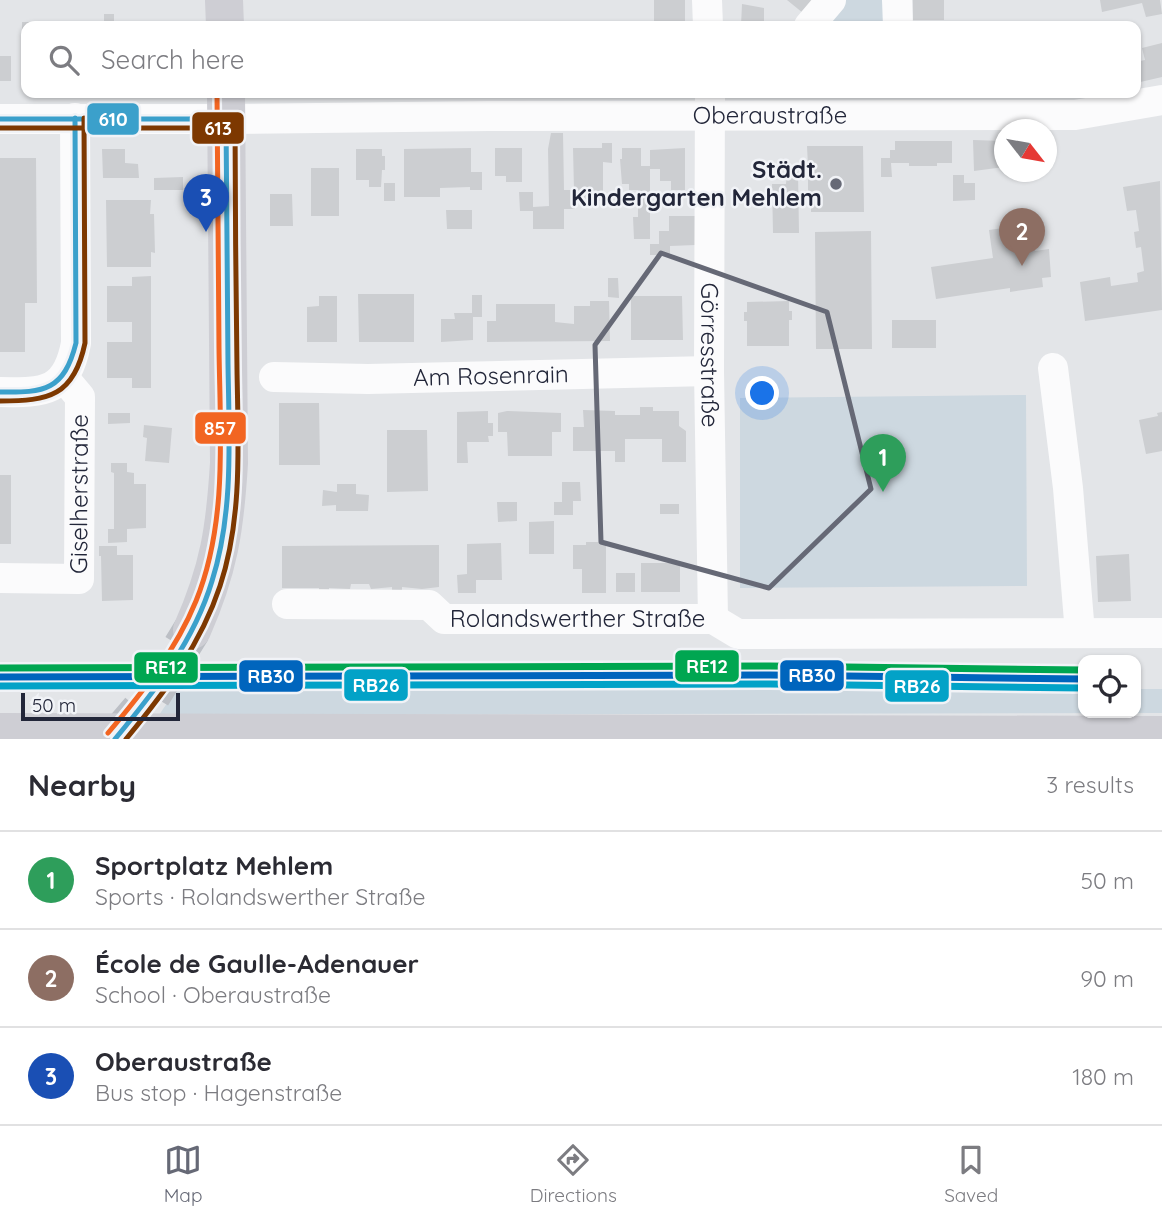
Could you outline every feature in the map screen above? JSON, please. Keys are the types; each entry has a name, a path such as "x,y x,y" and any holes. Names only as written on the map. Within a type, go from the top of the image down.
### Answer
{"main road":[{"path":"225,0 225,21"},
{"path":"192,630 209,592 219,556 229,463 226,106"},
{"path":"0,732 1162,735"}],"street":[{"path":"708,0 708,21"},
{"path":"813,21 831,0"},
{"path":"897,0 898,21"},
{"name":"Oberaustraße","path":"0,118 75,118 226,106 489,116 710,105 900,103 1074,115 1162,100"},
{"name":"Görresstraße","path":"710,105 709,371 713,619"},
{"name":"Giselherstraße","path":"0,392 48,390 64,378 73,360 76,342 75,118"},
{"path":"1053,369 1068,488 1080,633"},
{"name":"Am Rosenrain","path":"274,377 368,379 709,371"},
{"name":"Giselherstraße","path":"0,578 79,579 80,397 64,378"},
{"name":"Rolandswerther Straße","path":"287,604 429,605 444,619 713,619 738,634 1162,633"}],"highlighted area":[{"path":"661,253 827,312 871,489 769,588 601,542 595,345"}],"shaded area":[{"path":"845,0 885,0 886,21 830,21"},
{"path":"1026,395 1027,586 740,588 740,398"},
{"path":"1078,689 1078,713 159,715 176,690"},
{"path":"1141,689 1162,689 1162,713 1141,713"}],"building":[{"path":"654,0 685,0 685,21 654,21"},
{"path":"787,0 814,0 803,13"},
{"path":"913,0 944,0 944,20 913,20"},
{"path":"1100,0 1160,0 1162,14 1146,17 1142,3 1102,12"},
{"path":"742,4 764,8 764,21 741,21"},
{"path":"104,14 114,14 114,21 104,21"},
{"path":"1162,43 1162,77 1141,82 1141,61 1145,60 1142,48"},
{"path":"0,56 11,56 11,81 0,81"},
{"path":"551,133 563,133 564,190 574,190 573,148 602,148 602,143 612,143 612,163 603,162 603,201 575,201 575,209 564,209 564,229 533,229 533,211 520,211 519,192 533,192 533,207 549,206 548,149"},
{"path":"973,140 994,141 994,168 974,171"},
{"path":"895,141 952,141 952,163 909,166 909,163 891,163 892,177 881,177 881,158 890,158 890,150 895,150"},
{"name":"Städt. Kindergarten Mehlem","path":"807,146 863,146 864,212 811,212 808,175 811,175 811,166 808,166"},
{"path":"471,148 471,172 482,172 482,190 470,190 470,187 440,188 440,197 404,197 404,149"},
{"path":"495,148 522,148 522,182 506,182 506,176 495,176"},
{"path":"622,148 641,148 641,166 650,166 650,150 685,148 685,190 671,190 671,181 660,181 660,169 650,169 650,239 634,239 633,217 638,217 638,190 629,190 629,184 622,184"},
{"path":"102,149 125,149 125,163 138,164 139,178 103,178"},
{"path":"356,149 382,149 385,170 382,170 381,187 369,187 369,180 356,180"},
{"path":"0,158 36,158 37,303 25,303 25,352 0,352"},
{"path":"311,168 339,168 339,216 311,216"},
{"path":"787,172 798,172 799,233 773,233 772,184 786,184"},
{"path":"953,175 964,175 964,183 975,183 975,200 953,201"},
{"path":"183,177 183,190 154,190 154,178"},
{"path":"1160,181 1162,310 1085,321 1080,282 1110,277 1111,286 1138,282 1137,273 1144,271 1141,247 1136,248 1134,232 1139,231 1136,210 1127,211 1123,187"},
{"path":"384,183 395,183 395,201 384,201"},
{"path":"270,194 292,194 293,226 270,226"},
{"path":"106,200 151,200 155,253 151,252 151,267 107,267"},
{"path":"446,210 472,210 472,229 447,229"},
{"path":"669,216 695,216 695,245 670,246 670,255 650,255 650,244 659,244 659,231 669,231"},
{"path":"1032,224 1035,251 1049,249 1051,277 1042,278 1043,287 1010,292 1010,288 936,299 931,267 993,258 989,230"},
{"path":"871,231 872,349 816,349 815,232"},
{"path":"151,276 151,388 132,388 132,378 107,378 107,342 132,342 132,322 107,322 107,286 132,286 132,277"},
{"path":"608,278 618,278 619,298 608,297"},
{"path":"358,294 414,294 414,342 359,342"},
{"path":"472,295 482,295 482,317 473,317 473,340 441,342 441,319 455,319 454,313 472,313"},
{"path":"319,296 337,296 337,342 307,342 307,307 319,306"},
{"path":"631,296 682,296 683,340 631,340"},
{"path":"590,301 609,301 610,341 487,342 487,321 496,321 496,304 555,304 555,322 574,324 574,306 590,306"},
{"path":"789,301 792,320 789,320 789,346 747,346 747,321 744,321 744,312 747,312 747,302"},
{"path":"892,320 936,320 936,348 892,348"},
{"path":"279,403 319,403 320,465 279,465"},
{"path":"640,407 653,407 653,411 679,411 679,426 686,431 686,462 662,462 662,439 625,439 625,462 615,462 615,451 573,451 573,427 584,427 583,410 615,411 615,415 640,415"},
{"path":"488,411 488,423 493,423 493,436 488,436 489,442 467,442 468,463 457,463 457,412"},
{"path":"1162,412 1162,451 1146,454 1139,420 1158,416 1157,413"},
{"path":"108,413 130,413 130,423 108,424"},
{"path":"498,413 561,413 561,432 552,432 552,456 508,456 507,432 498,432"},
{"path":"144,425 172,428 169,463 145,461 147,438 143,437"},
{"path":"387,430 427,430 428,491 387,492"},
{"path":"111,463 127,463 127,472 134,473 134,484 146,484 146,528 127,529 127,542 108,543 108,529 114,529 114,473 111,472"},
{"path":"0,475 11,475 11,544 0,544"},
{"path":"562,482 580,482 581,501 573,501 573,515 554,515 554,502 562,502"},
{"path":"337,484 356,484 356,494 369,495 368,511 336,511 336,505 322,506 323,490 337,492"},
{"path":"497,502 517,502 517,521 498,522"},
{"path":"660,504 679,504 679,514 660,514"},
{"path":"554,521 554,554 529,554 529,522"},
{"path":"586,542 606,542 606,593 582,593 582,569 573,569 573,545 586,545"},
{"path":"501,543 502,580 476,580 476,593 458,593 457,575 467,574 467,544"},
{"path":"439,545 439,587 402,587 402,590 392,590 392,587 371,589 369,584 351,584 350,589 329,588 329,591 319,591 319,588 282,588 282,546"},
{"path":"99,546 117,546 117,555 133,555 133,600 102,601"},
{"path":"1129,554 1131,601 1098,602 1096,556"},
{"path":"641,563 680,563 680,592 641,592"},
{"path":"616,573 635,573 635,592 616,592"}],"tunnel":[{"path":"115,739 151,697 192,630"}],"transit line":[{"name":"857","path":"108,733 146,687 179,637 196,601 213,540 218,508 221,444 217,98"},
{"name":"610","path":"0,392 29,391 50,386 65,371 76,343 75,118"},
{"name":"613","path":"0,401 46,397 57,392 66,385 80,361 85,343 84,118"},
{"name":"610","path":"0,119 226,119"},
{"name":"610","path":"115,739 159,684 195,624 212,581 224,528 229,474 226,119"},
{"name":"613","path":"126,739 168,685 203,628 220,586 232,533 238,451 235,119"},
{"name":"613","path":"0,128 226,128"},
{"name":"RE12","path":"0,668 770,666 1078,670"},
{"name":"RB30","path":"0,677 770,675 1078,679"},
{"name":"RB26","path":"0,686 770,684 1078,688"}],"place":[{"name":"Städt. Kindergarten Mehlem","path":"836,184"},
{"name":"Oberaustraße","path":"206,232"},
{"name":"École de Gaulle-Adenauer","path":"1022,266"},
{"name":"Sportplatz Mehlem","path":"883,492"}]}
